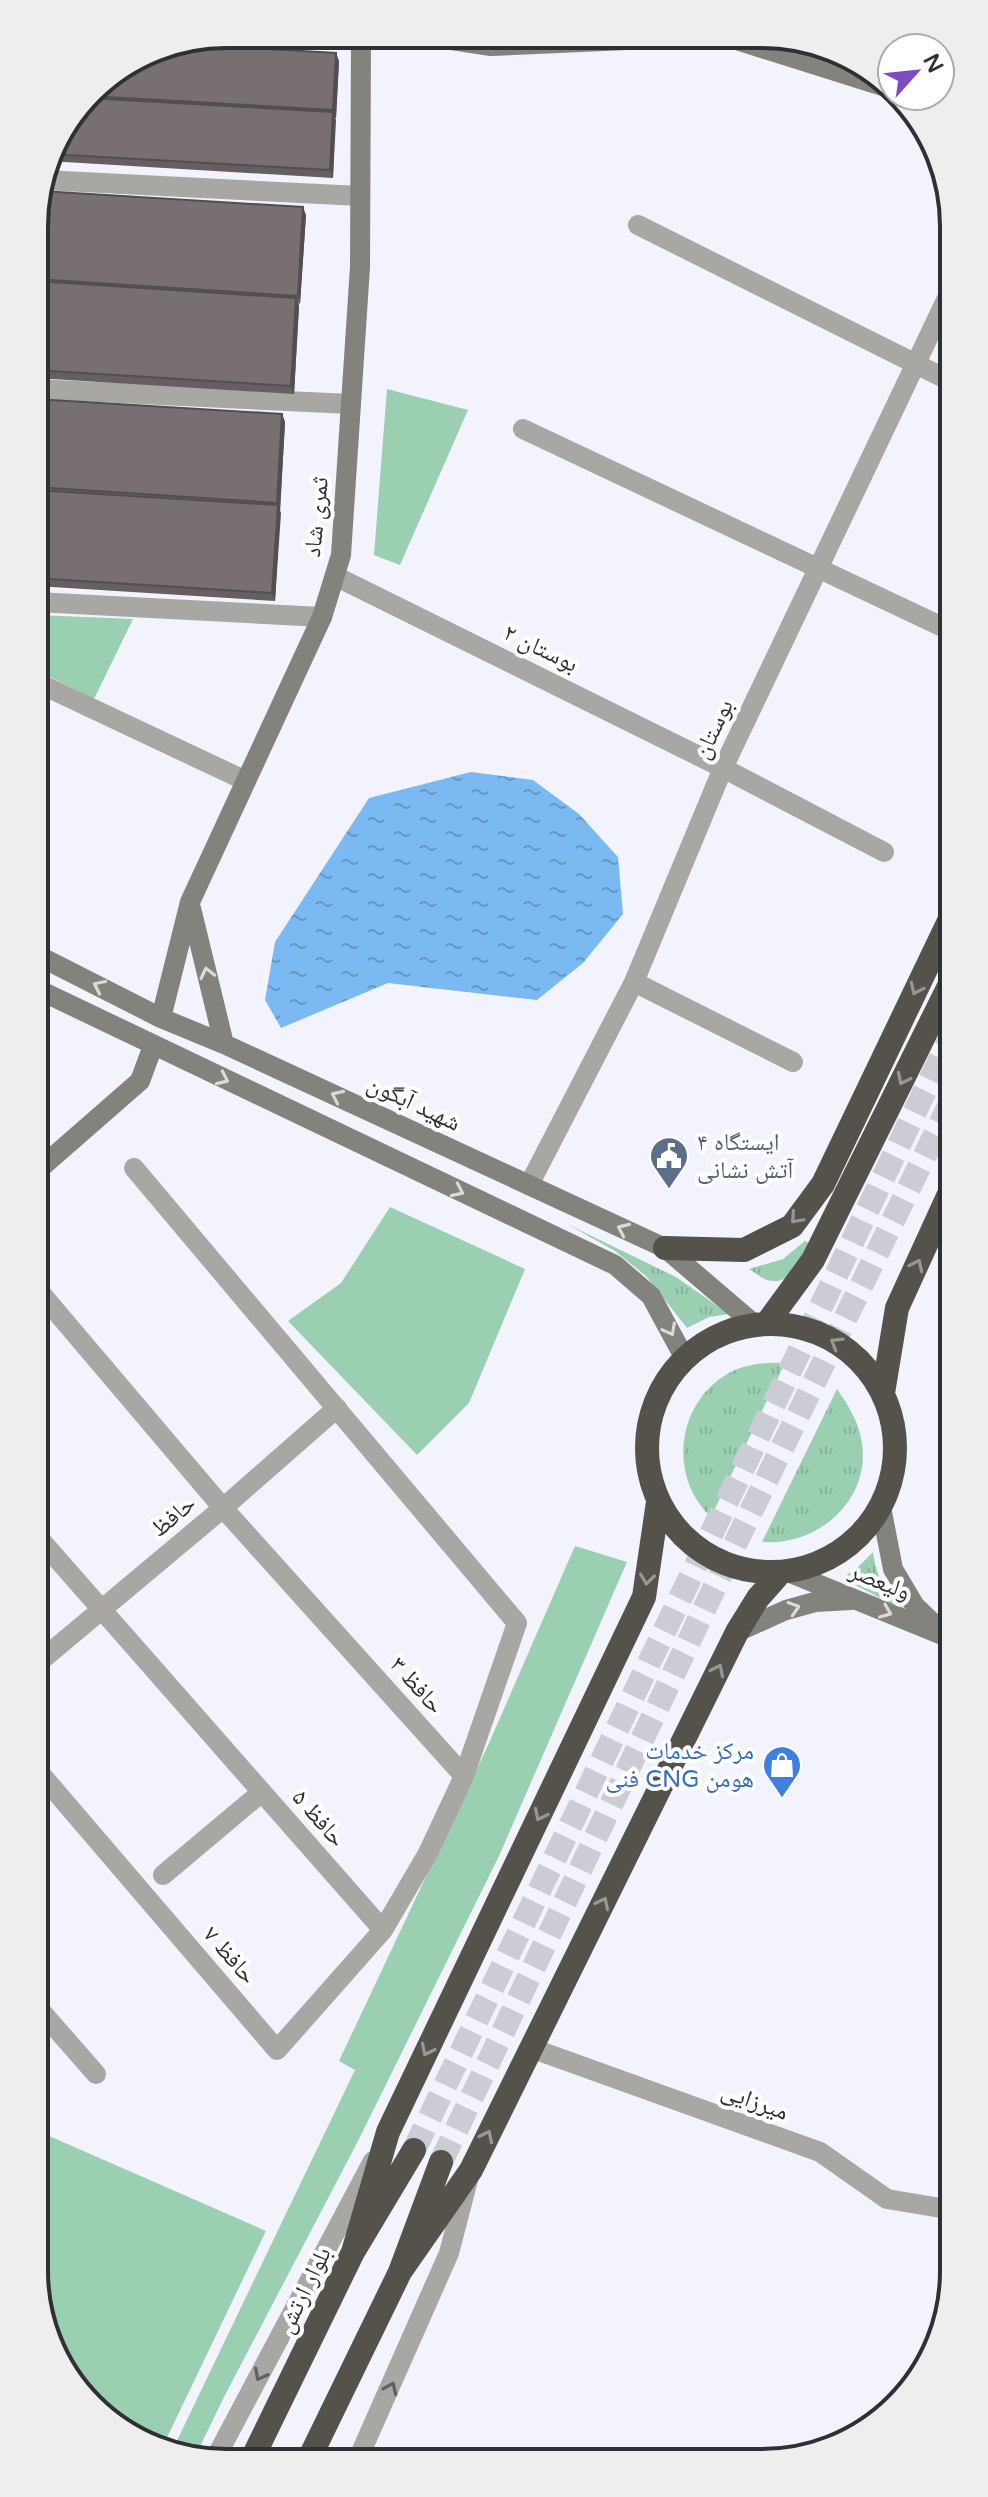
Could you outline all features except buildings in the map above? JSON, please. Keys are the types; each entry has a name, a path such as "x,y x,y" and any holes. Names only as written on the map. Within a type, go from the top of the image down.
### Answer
{"highway":[{"path":"665,1248 744,1250 792,1226 823,1184 940,940"},
{"path":"760,1323 813,1260 940,1004"},
{"path":"883,1393 897,1308 940,1214"},
{"path":"760,1323 805,1327 829,1337 851,1352 869,1371 883,1393 894,1431 894,1470 881,1507 857,1538 825,1560 784,1572 736,1568 712,1558 690,1543 672,1524 658,1502 647,1465 648,1425 660,1388 684,1357 716,1335 760,1323"},
{"path":"353,2252 388,2132 644,1597 658,1502"},
{"path":"400,2272 471,2170 737,1632 758,1598 784,1572"},
{"name":"بلوار ارتش","path":"257,2449 353,2252 414,2150"},
{"path":"314,2449 400,2272 441,2162"}],"main road":[{"name":"ثمری شاد","path":"161,1018 190,902 322,617 341,555 360,267 361,48"},
{"path":"762,48 864,80"},
{"path":"190,902 224,1044"},
{"name":"شهید آبگون","path":"48,961 161,1018 224,1044 665,1248 760,1323"},
{"path":"48,994 615,1265 651,1296 684,1357"},
{"path":"48,1161 140,1081 153,1046"},
{"path":"370,1149 383,1118"},
{"path":"881,1507 893,1569 915,1606 940,1629"},
{"name":"ولیعصر","path":"784,1572 940,1634"},
{"path":"737,1632 786,1610 815,1602 856,1600"}],"street":[{"path":"54,181 360,196"},
{"path":"638,225 940,376"},
{"name":"بوستان","path":"529,1185 634,982 723,768 940,313"},
{"path":"48,390 351,404"},
{"path":"523,429 940,626"},
{"name":"بوستان ۲","path":"335,576 723,768 884,852"},
{"path":"48,603 322,617"},
{"path":"48,688 246,781"},
{"path":"634,982 793,1062"},
{"path":"134,1168 517,1623 464,1776 428,1853 383,1930"},
{"name":"حافظ ۳","path":"48,1302 223,1508 464,1776"},
{"name":"حافظ","path":"48,1654 337,1408"},
{"name":"حافظ ۵","path":"48,1549 383,1930"},
{"name":"حافظ ۷","path":"48,1783 277,2050 383,1930"},
{"path":"163,1875 262,1792"},
{"path":"48,2019 96,2074"},
{"name":"میرزایی","path":"531,2048 820,2152 887,2199 940,2208"},
{"path":"221,2449 388,2132"},
{"path":"362,2449 449,2253 471,2170"}],"green space":[{"path":"387,389 468,410 400,565 374,555"},
{"path":"48,615 133,619 94,699 48,676"},
{"path":"390,1207 525,1269 469,1403 417,1455 288,1321 341,1283"},
{"path":"567,1224 676,1277 729,1314 709,1317 687,1328 646,1276 615,1251"},
{"path":"805,1241 809,1243 799,1264 783,1279 767,1280 749,1269 783,1259"},
{"path":"785,1363 711,1517 689,1483 684,1463 688,1424 696,1406 708,1389 731,1372 754,1365"},
{"path":"837,1389 852,1412 861,1438 863,1460 859,1480 850,1499 821,1527 803,1536 762,1542"},
{"path":"575,1546 627,1562 499,1856 358,2141 200,2447 176,2442 355,2070 339,2061 489,1743"},
{"path":"873,1552 884,1586 909,1613 842,1578"},
{"path":"48,2136 266,2231 166,2439 147,2431 109,2405 92,2388 66,2350 57,2328 48,2271"}],"water":[{"path":"471,772 533,780 579,814 618,857 623,914 583,963 537,1000 388,983 281,1028 265,1000 275,942 369,798"}],"tunnel":[{"path":"414,2150 940,1060"},
{"path":"441,2162 740,1534 940,1124"}],"place":[{"name":"ایستگاه ۴ آتش نشانی","path":"669,1190"},
{"name":"مرکز خدمات فنی CNG هومن","path":"782,1799"}]}
